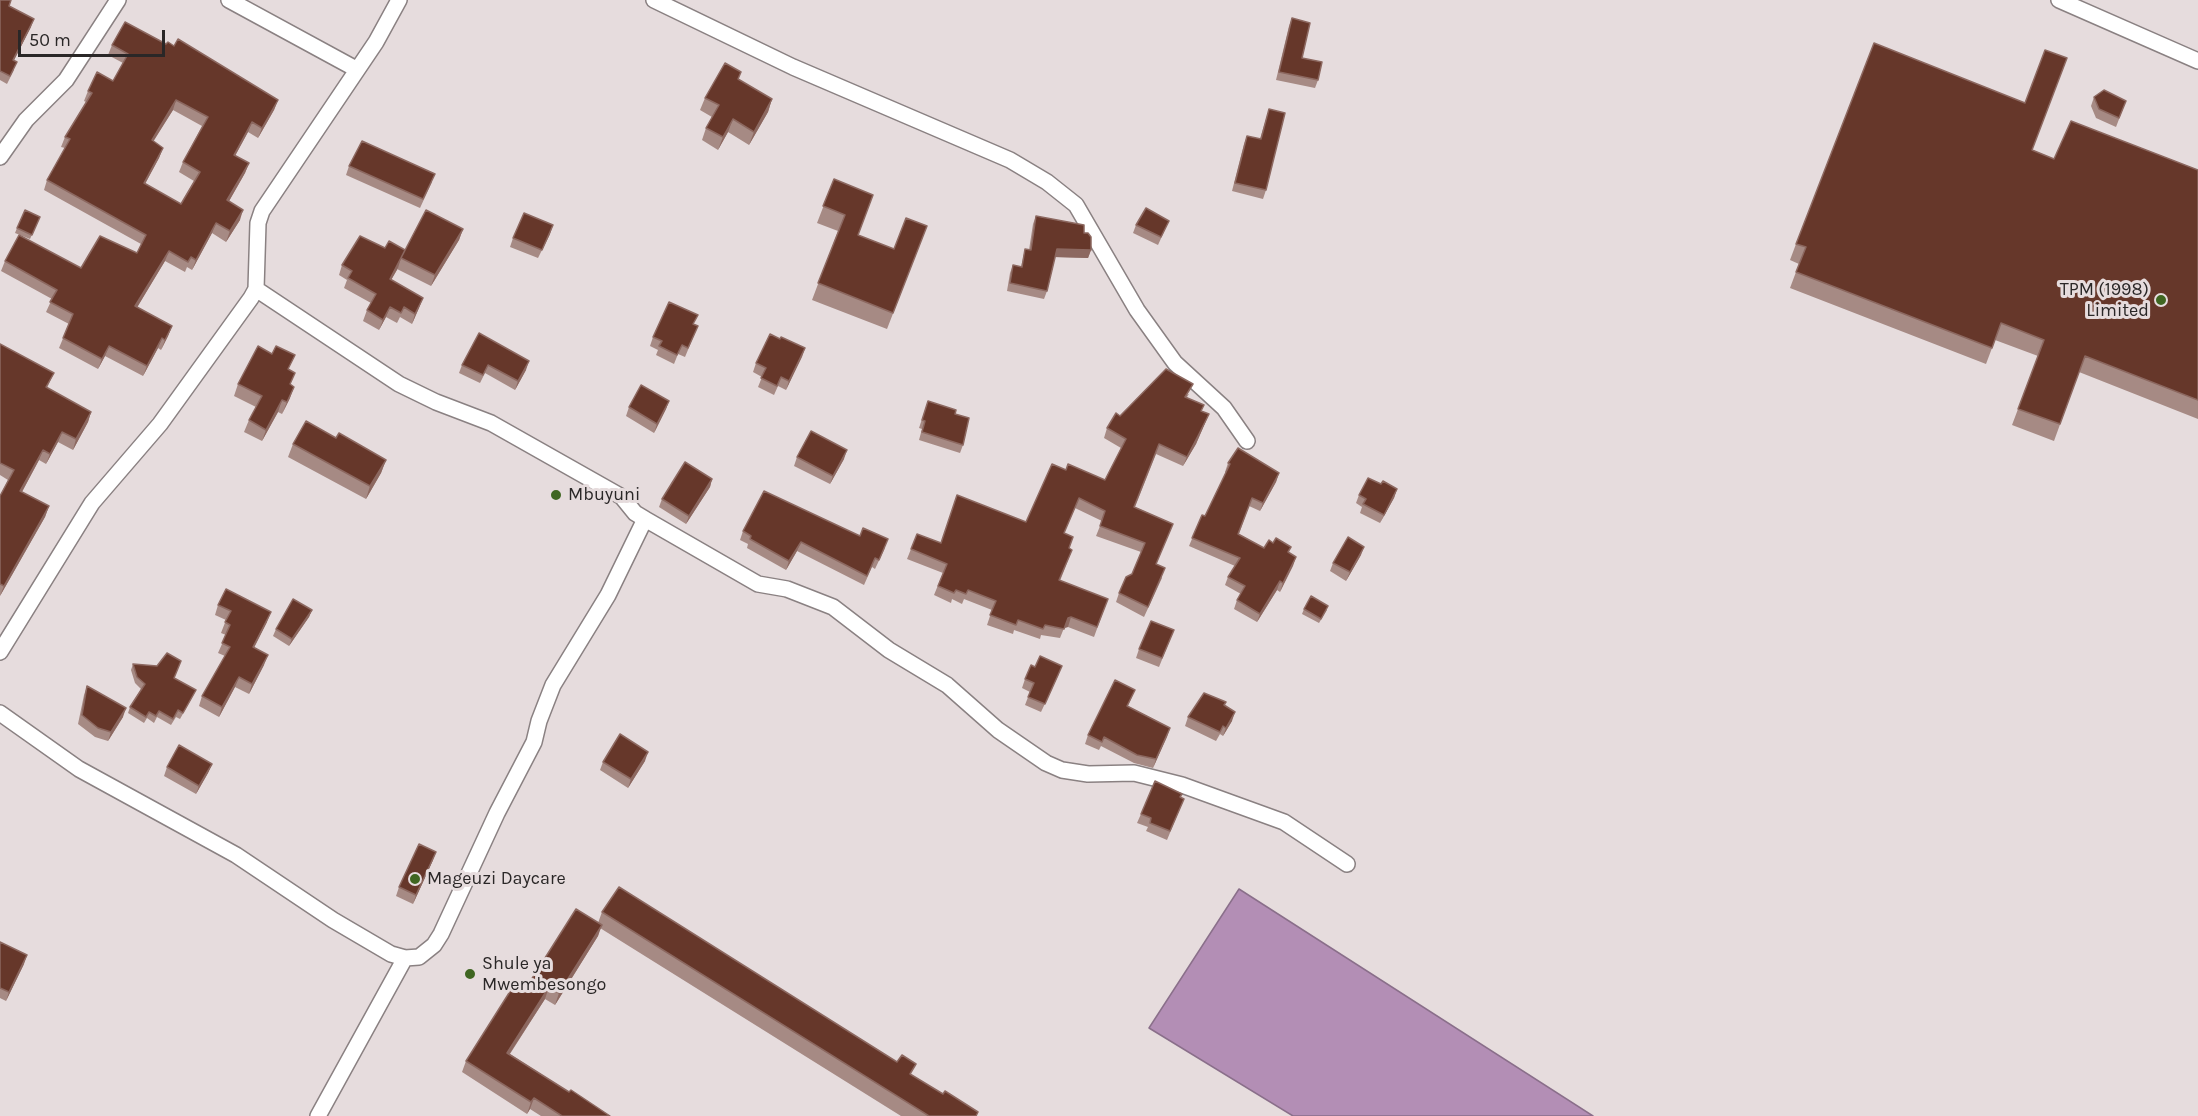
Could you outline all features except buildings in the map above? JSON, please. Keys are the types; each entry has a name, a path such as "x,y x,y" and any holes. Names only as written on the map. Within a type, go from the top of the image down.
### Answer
{"street":[{"path":"0,157 26,120 71,73 118,0"},
{"path":"229,0 356,69"},
{"path":"0,652 92,503 160,424 244,310 256,289 258,223 262,211 376,42 399,0"},
{"path":"654,0 793,66 1010,160 1047,182 1076,205 1137,310 1175,363 1224,408 1247,441"},
{"path":"2059,0 2198,61"},
{"path":"256,289 399,384 436,402 491,423 622,497 635,513 758,584 796,592 832,607 889,650 947,685 998,730 1046,763 1062,770 1088,774 1134,773 1182,785 1284,822 1347,864"},
{"path":"0,713 79,769 236,855 333,920 382,949 405,958 423,955 441,934 534,742 538,721 553,685 608,595 645,519"},
{"path":"318,1116 405,958"}],"shaded area":[{"path":"1239,889 1593,1116 1293,1116 1149,1028"}],"place":[{"name":"TPM (1998) Limited","path":"2161,300"},
{"name":"Mbuyuni","path":"556,495"},
{"name":"Mageuzi Daycare","path":"415,879"},
{"name":"Shule ya Mwembesongo","path":"470,974"}]}
